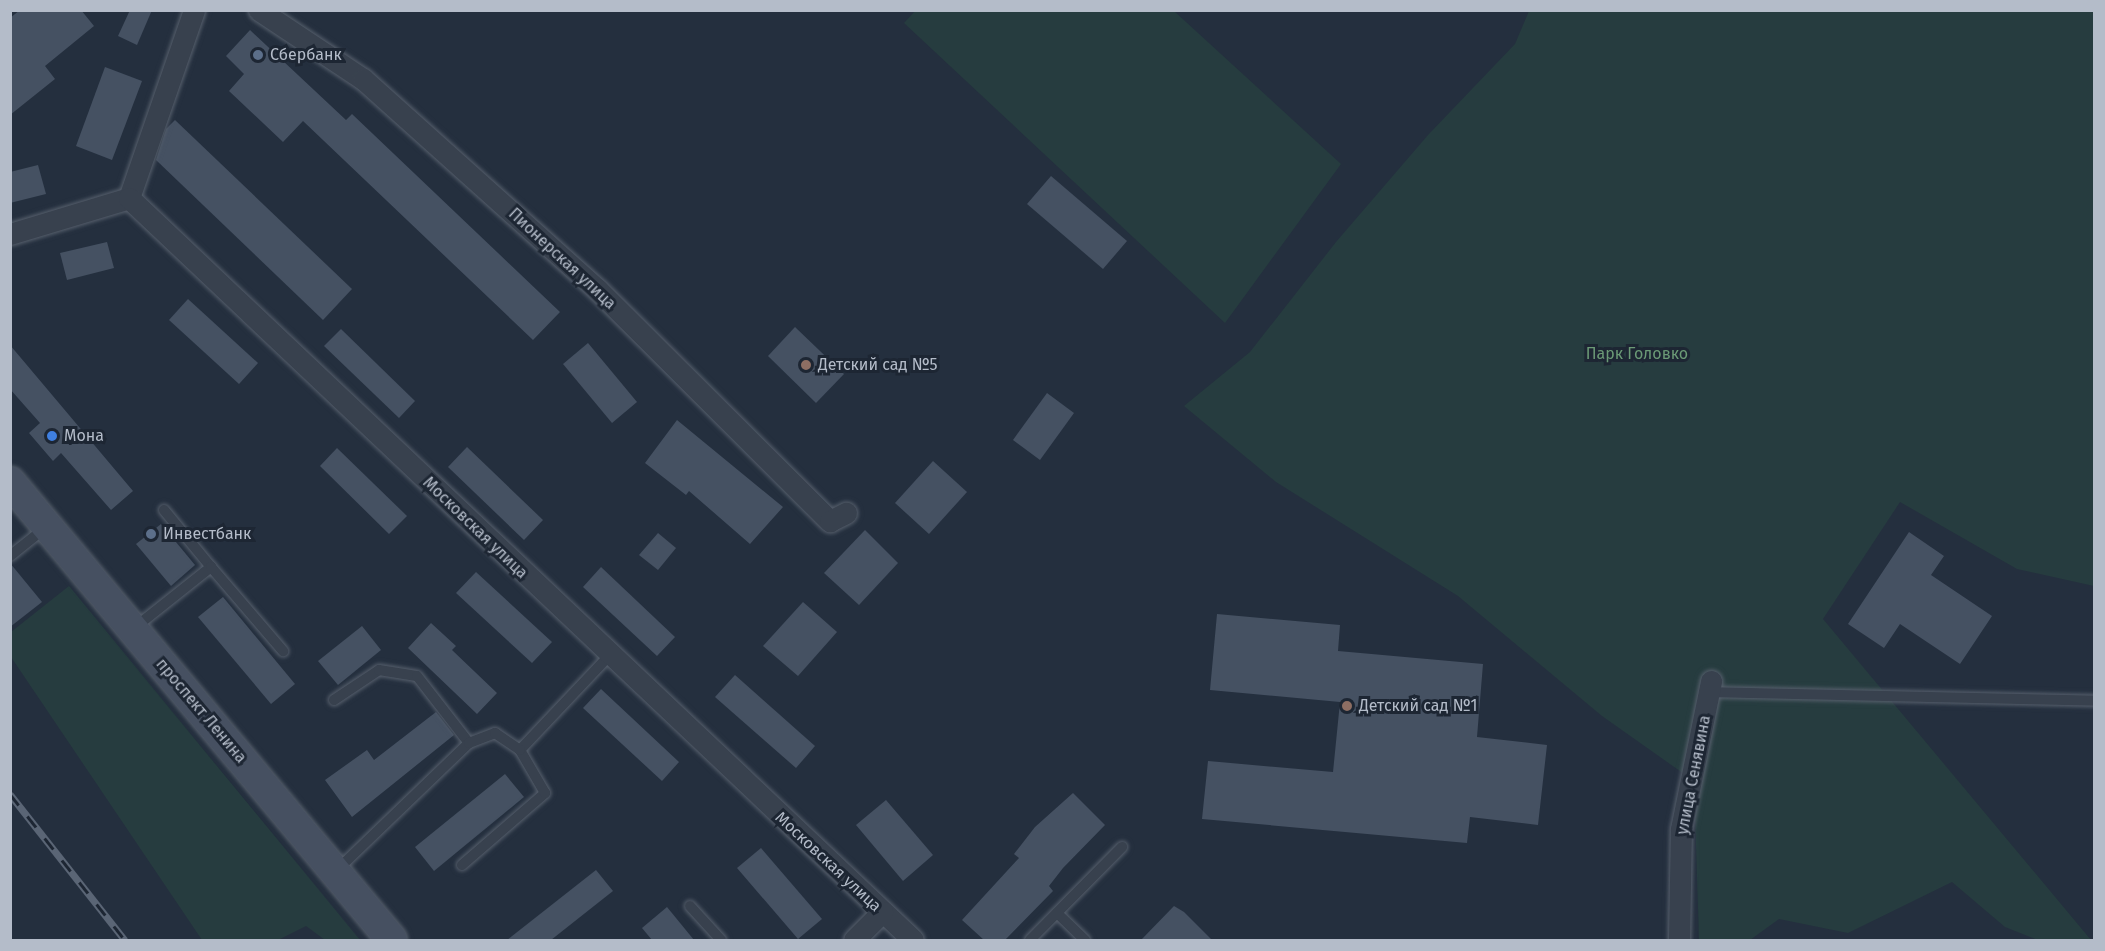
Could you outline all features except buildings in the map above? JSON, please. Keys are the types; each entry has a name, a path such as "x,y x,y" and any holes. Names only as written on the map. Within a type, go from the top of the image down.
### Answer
{"main road":[{"name":"проспект Ленина","path":"10,482 392,940"}],"street":[{"path":"10,234 129,198 194,10"},
{"name":"Пионерская улица","path":"259,10 363,79 597,289 830,521 846,513"},
{"name":"Московская улица","path":"129,198 609,656 913,940"},
{"name":"улица Сенявина","path":"1679,940 1681,829 1711,687"},
{"path":"854,940 882,912"}],"lane":[{"path":"164,510 283,651"},
{"path":"10,556 47,526"},
{"path":"133,629 211,567"},
{"path":"520,750 609,656"},
{"path":"334,700 379,670 417,676 469,743"},
{"path":"1711,687 2094,700"},
{"path":"335,872 469,743 495,733 520,750 545,793 462,865"},
{"path":"1030,940 1122,847"},
{"path":"690,906 721,940"},
{"path":"1057,913 1085,940"}],"green space":[{"path":"916,10 1174,11 1341,164 1225,323 904,23"},
{"name":"Парк Головко","path":"1529,11 2094,11 2094,586 2017,569 1900,502 1823,619 2091,940 2038,940 2005,927 1952,882 1848,933 1779,919 1750,940 1699,940 1694,781 1602,716 1458,596 1276,482 1184,406 1250,352 1336,242 1428,135 1515,44"},
{"path":"69,586 360,940 325,940 306,926 278,940 202,940 11,657 11,632"}],"railway":[{"path":"10,794 125,940"}],"place":[{"name":"Сбербанк","path":"258,55"},
{"name":"Детский сад №5","path":"806,365"},
{"name":"Мона","path":"52,436"},
{"name":"Инвестбанк","path":"151,534"},
{"name":"Детский сад №1","path":"1347,706"}]}
